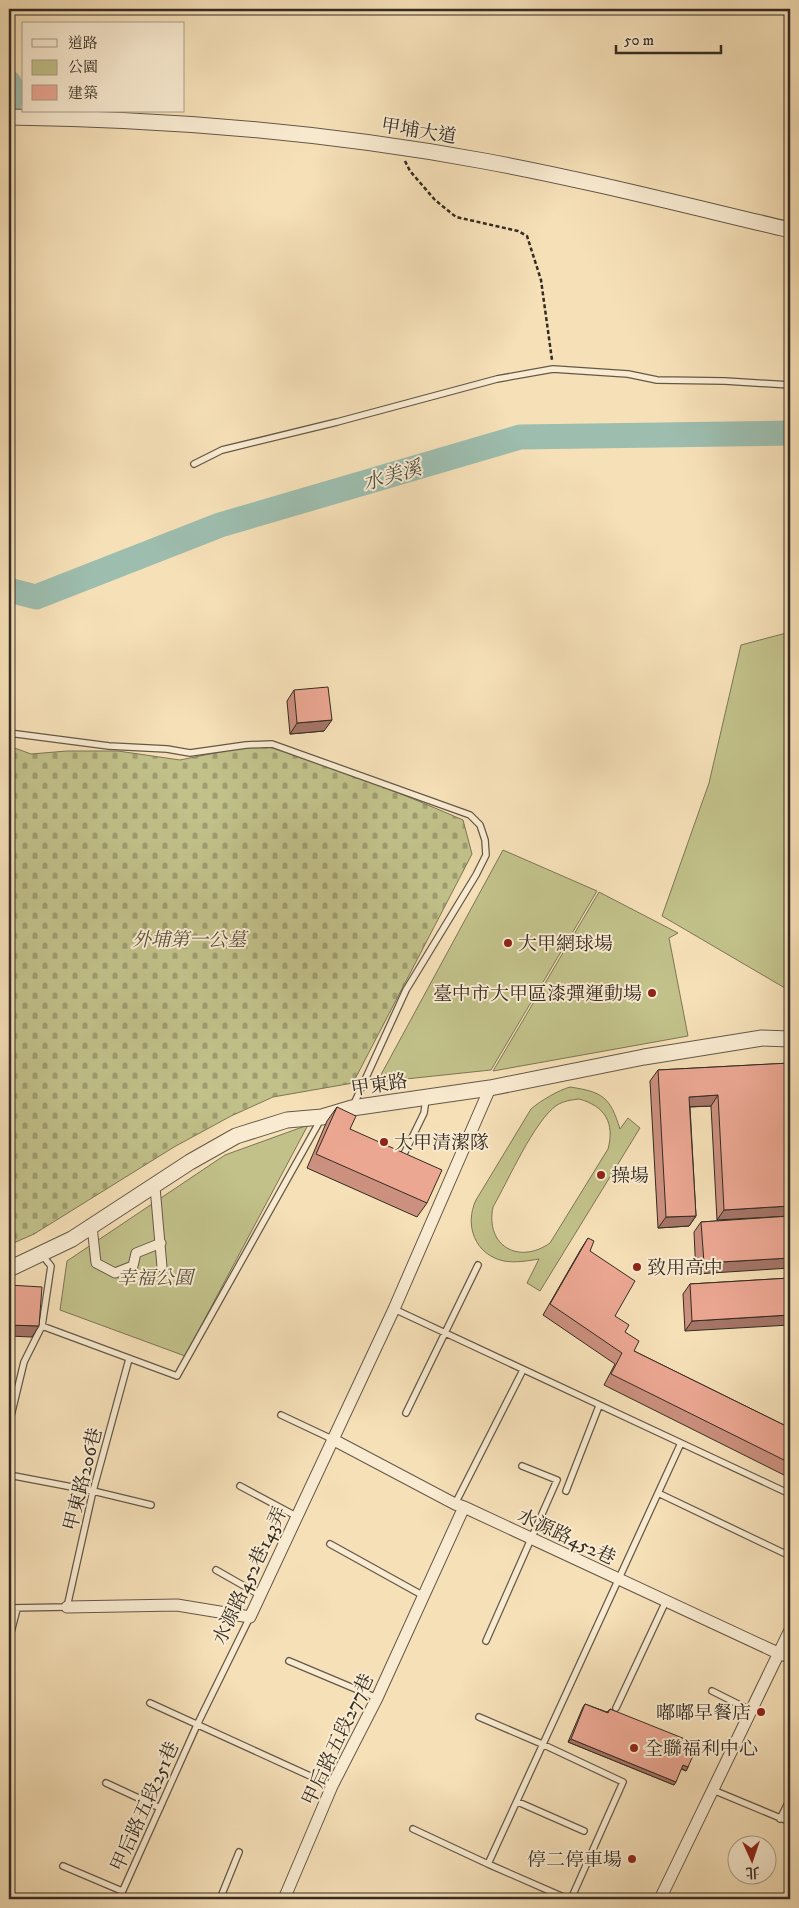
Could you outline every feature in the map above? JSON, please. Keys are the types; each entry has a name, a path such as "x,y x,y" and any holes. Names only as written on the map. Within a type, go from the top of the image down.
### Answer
{"street":[{"name":"甲埔大道","path":"9,116 163,122 256,129 398,147 554,175 790,230"},
{"name":"甲東路","path":"9,1269 72,1239 155,1187 190,1162 236,1136 287,1120 322,1117 352,1108 490,1088 644,1057 752,1039 790,1039"},
{"name":"水源路452巷143弄","path":"250,1617 394,1309 490,1088"},
{"path":"155,1187 162,1267"},
{"path":"92,1226 96,1263 115,1273 133,1266 136,1253 161,1243"},
{"name":"水源路452巷","path":"332,1440 460,1506 785,1655"},
{"name":"甲后路五段277巷","path":"284,1899 332,1786 376,1698 460,1506"},
{"path":"67,1606 177,1605 250,1617"},
{"path":"660,1899 750,1710 785,1655 790,1630"}],"lane":[{"path":"194,464 230,448 337,422 497,378 553,369 628,374 657,380 724,381 790,385"},
{"path":"9,733 109,746 167,749 190,753 246,745 272,744 470,815 480,825 485,840 486,855 476,876 406,990 352,1108"},
{"path":"404,1154 424,1113 426,1097"},
{"path":"42,1326 177,1376 322,1117"},
{"path":"9,1424 24,1362 42,1326 51,1266 41,1253"},
{"path":"406,1413 478,1265"},
{"path":"394,1309 447,1332 599,1406 790,1494"},
{"name":"甲東路206巷","path":"67,1606 93,1491 129,1359"},
{"path":"460,1506 523,1370"},
{"path":"566,1491 599,1406"},
{"path":"281,1415 332,1440"},
{"path":"488,1864 681,1443"},
{"path":"486,1641 557,1480 522,1466"},
{"path":"9,1475 151,1504"},
{"path":"240,1486 296,1516"},
{"path":"658,1493 790,1556"},
{"path":"330,1544 422,1595"},
{"path":"216,1570 260,1596"},
{"path":"616,1708 666,1601"},
{"path":"9,1608 67,1606"},
{"path":"9,1640 17,1609"},
{"name":"水源路452巷143弄","path":"196,1725 250,1617"},
{"path":"289,1661 376,1698"},
{"path":"712,1691 750,1710"},
{"path":"150,1703 332,1786"},
{"path":"413,1828 488,1864 570,1899 623,1782 542,1744 478,1717"},
{"name":"甲后路五段251巷","path":"119,1899 196,1725"},
{"path":"106,1783 160,1808"},
{"path":"713,1790 790,1822"},
{"path":"780,1819 790,1799"},
{"path":"518,1802 584,1831"},
{"path":"220,1899 239,1852"},
{"path":"63,1866 122,1891"}],"path":[{"path":"398,147 410,171 435,200 456,217 518,231 527,236 541,280 553,369"}],"green space":[{"path":"790,632 790,991 662,916 709,783 741,645"},
{"name":"外埔第一公墓","path":"259,744 311,760 362,779 463,820 472,854 353,1083 273,1097 231,1116 174,1147 34,1234 9,1245 9,746 31,754 67,751 118,751 180,760"},
{"name":"大甲網球場","path":"503,850 597,891 491,1070 377,1082"},
{"path":"599,892 678,933 669,938 688,1036 493,1071"},
{"name":"操場","path":"566,1088 590,1091 604,1098 613,1110 620,1129 628,1118 640,1128 540,1291 527,1283 539,1259 512,1262 494,1258 479,1246 472,1229 471,1219 476,1200 531,1109","holes":["579,1099 588,1102 601,1111 609,1124 610,1140 608,1149 550,1243 527,1252 516,1252 507,1248 499,1241 494,1232 492,1221 493,1207 522,1152 539,1124 557,1105"]},
{"name":"幸福公園","path":"308,1125 185,1356 60,1310 67,1261 225,1155"}],"building":[{"path":"328,687 332,720 297,723 294,690"},
{"path":"790,1063 790,1206 724,1210 718,1095 689,1097 696,1216 666,1217 658,1070"},
{"path":"337,1107 356,1116 350,1129 442,1170 427,1203 316,1154"},
{"path":"790,1216 790,1258 704,1263 701,1222"},
{"path":"588,1238 594,1241 590,1251 635,1281 615,1316 629,1325 625,1332 639,1341 634,1351 790,1428 790,1463 611,1374 622,1353 550,1304"},
{"path":"790,1278 790,1315 692,1321 690,1284"},
{"path":"9,1285 42,1287 39,1326 9,1325"},
{"name":"全聯福利中心","path":"585,1704 608,1713 610,1709 690,1741 688,1748 695,1751 688,1767 683,1765 676,1782 571,1739"}],"waterway":[{"path":"9,83 12,91 9,104"},
{"name":"水美溪","path":"9,590 36,597 220,525 520,437 790,433"}],"place":[{"name":"大甲網球場","path":"508,943"},
{"name":"臺中市大甲區漆彈運動場","path":"652,993"},
{"name":"大甲清潔隊","path":"384,1142"},
{"name":"操場","path":"601,1175"},
{"name":"致用高中","path":"637,1267"},
{"name":"嘟嘟早餐店","path":"761,1712"},
{"name":"全聯福利中心","path":"634,1748"},
{"name":"停二停車場","path":"632,1859"}]}
